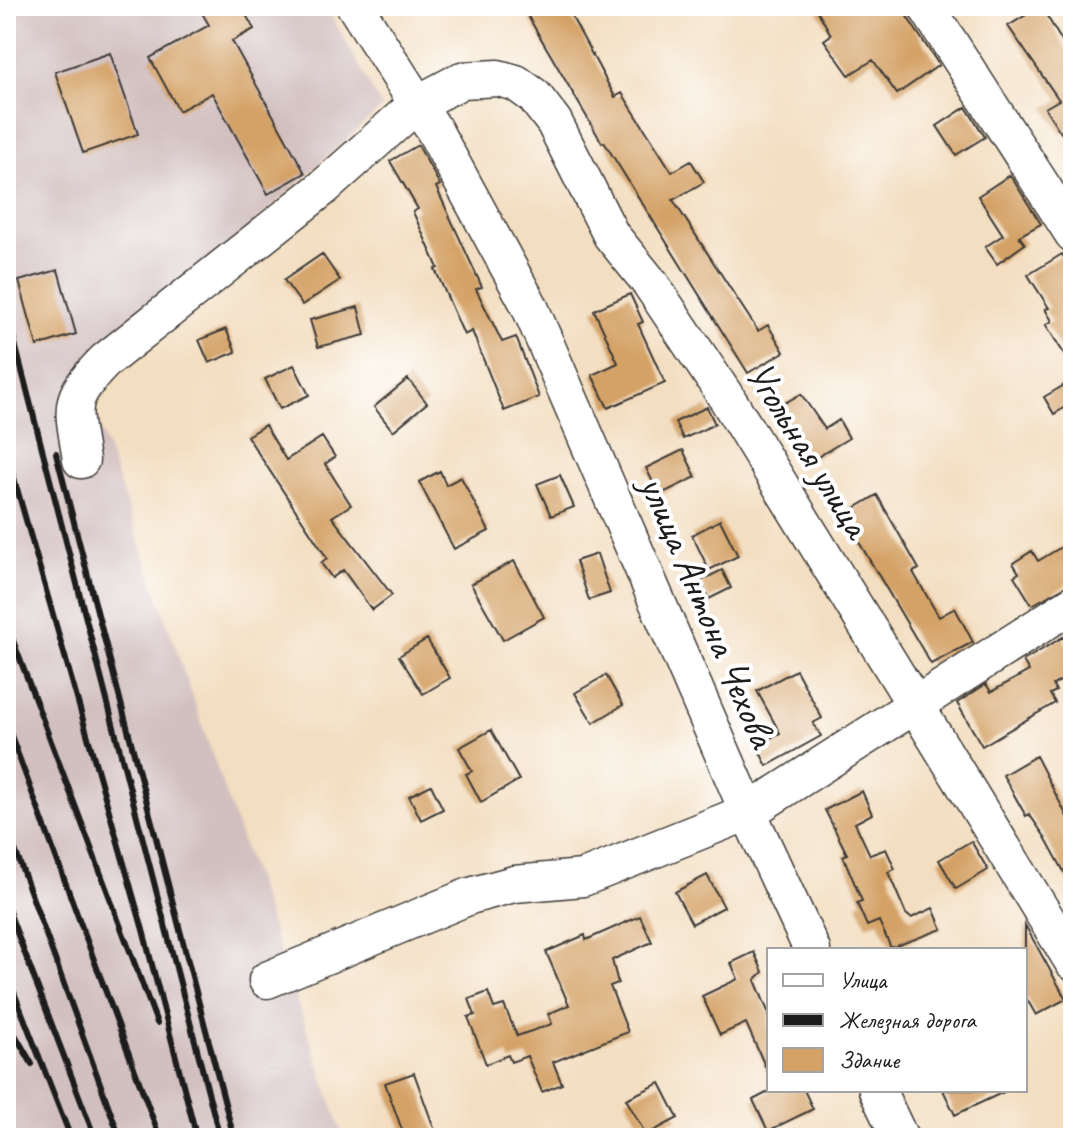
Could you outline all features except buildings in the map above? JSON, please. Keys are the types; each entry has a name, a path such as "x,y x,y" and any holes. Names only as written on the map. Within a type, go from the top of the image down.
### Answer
{"street":[{"path":"355,6 417,104"},
{"path":"926,6 1073,234"},
{"name":"Угольная улица","path":"81,460 74,406 84,382 106,360 323,188 417,104 448,86 482,78 516,83 534,96 554,122 611,235 650,283 728,400 1073,962"},
{"name":"улица Антона Чехова","path":"417,104 481,211 529,305 748,812 811,948"},
{"path":"267,980 470,896 514,884 583,878 748,812 917,707 1073,604"},
{"path":"878,1092 900,1138"}],"shaded area":[{"path":"6,6 326,6 382,107 83,378 344,1138 6,1138"}],"railway":[{"path":"6,309 220,1138"},
{"path":"6,450 143,930 197,1138"},
{"path":"56,453 234,1138"},
{"path":"6,622 157,1023"},
{"path":"6,722 160,1138"},
{"path":"6,825 120,1138"},
{"path":"6,904 95,1138"},
{"path":"6,972 71,1138"},
{"path":"6,1019 32,1064"}]}
